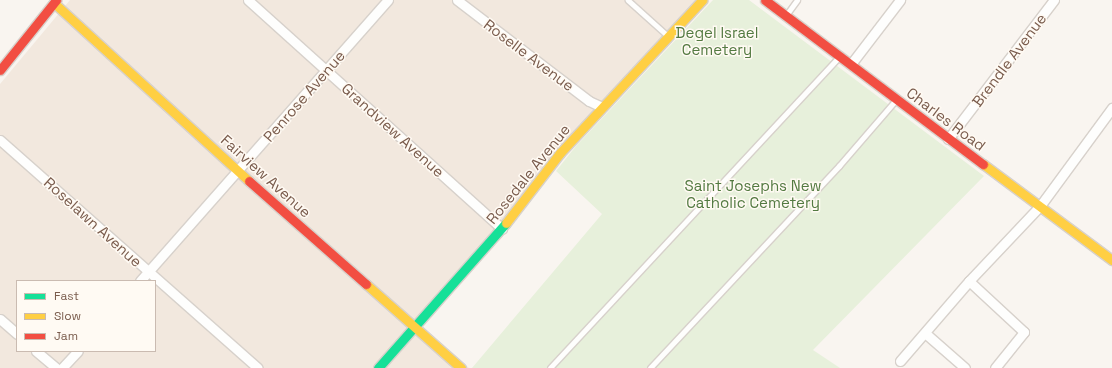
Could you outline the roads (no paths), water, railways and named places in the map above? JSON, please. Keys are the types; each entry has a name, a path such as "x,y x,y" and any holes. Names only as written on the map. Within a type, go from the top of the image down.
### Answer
{"street":[{"name":"Grandview Avenue","path":"248,0 502,228"},
{"name":"Penrose Avenue","path":"141,280 388,0"},
{"name":"Roselle Avenue","path":"456,0 589,101 602,107"},
{"name":"Rosedale Avenue","path":"378,368 502,228 560,153 702,0"},
{"name":"Charles Road","path":"765,0 948,139 1112,260"},
{"path":"850,64 900,0"},
{"name":"Brendle Avenue","path":"948,139 1054,0"},
{"path":"0,70 55,1"},
{"name":"Fairview Avenue","path":"55,1 238,170 461,368"},
{"path":"900,361 969,281 1040,206 1112,108"},
{"name":"Roselawn Avenue","path":"0,140 258,368"},
{"path":"969,281 1024,332 995,368"},
{"path":"0,320 16,333"},
{"path":"925,333 965,368"},
{"path":"37,352 56,368"},
{"path":"62,368 77,352"}],"lane":[{"path":"628,0 668,37"},
{"path":"786,16 797,0"},
{"path":"550,368 839,56"},
{"path":"650,368 839,166 897,100"}],"park label":[{"name":"Degel Israel Cemetery","path":"717,40"},
{"name":"Saint Josephs New Catholic Cemetery","path":"753,194"}]}
